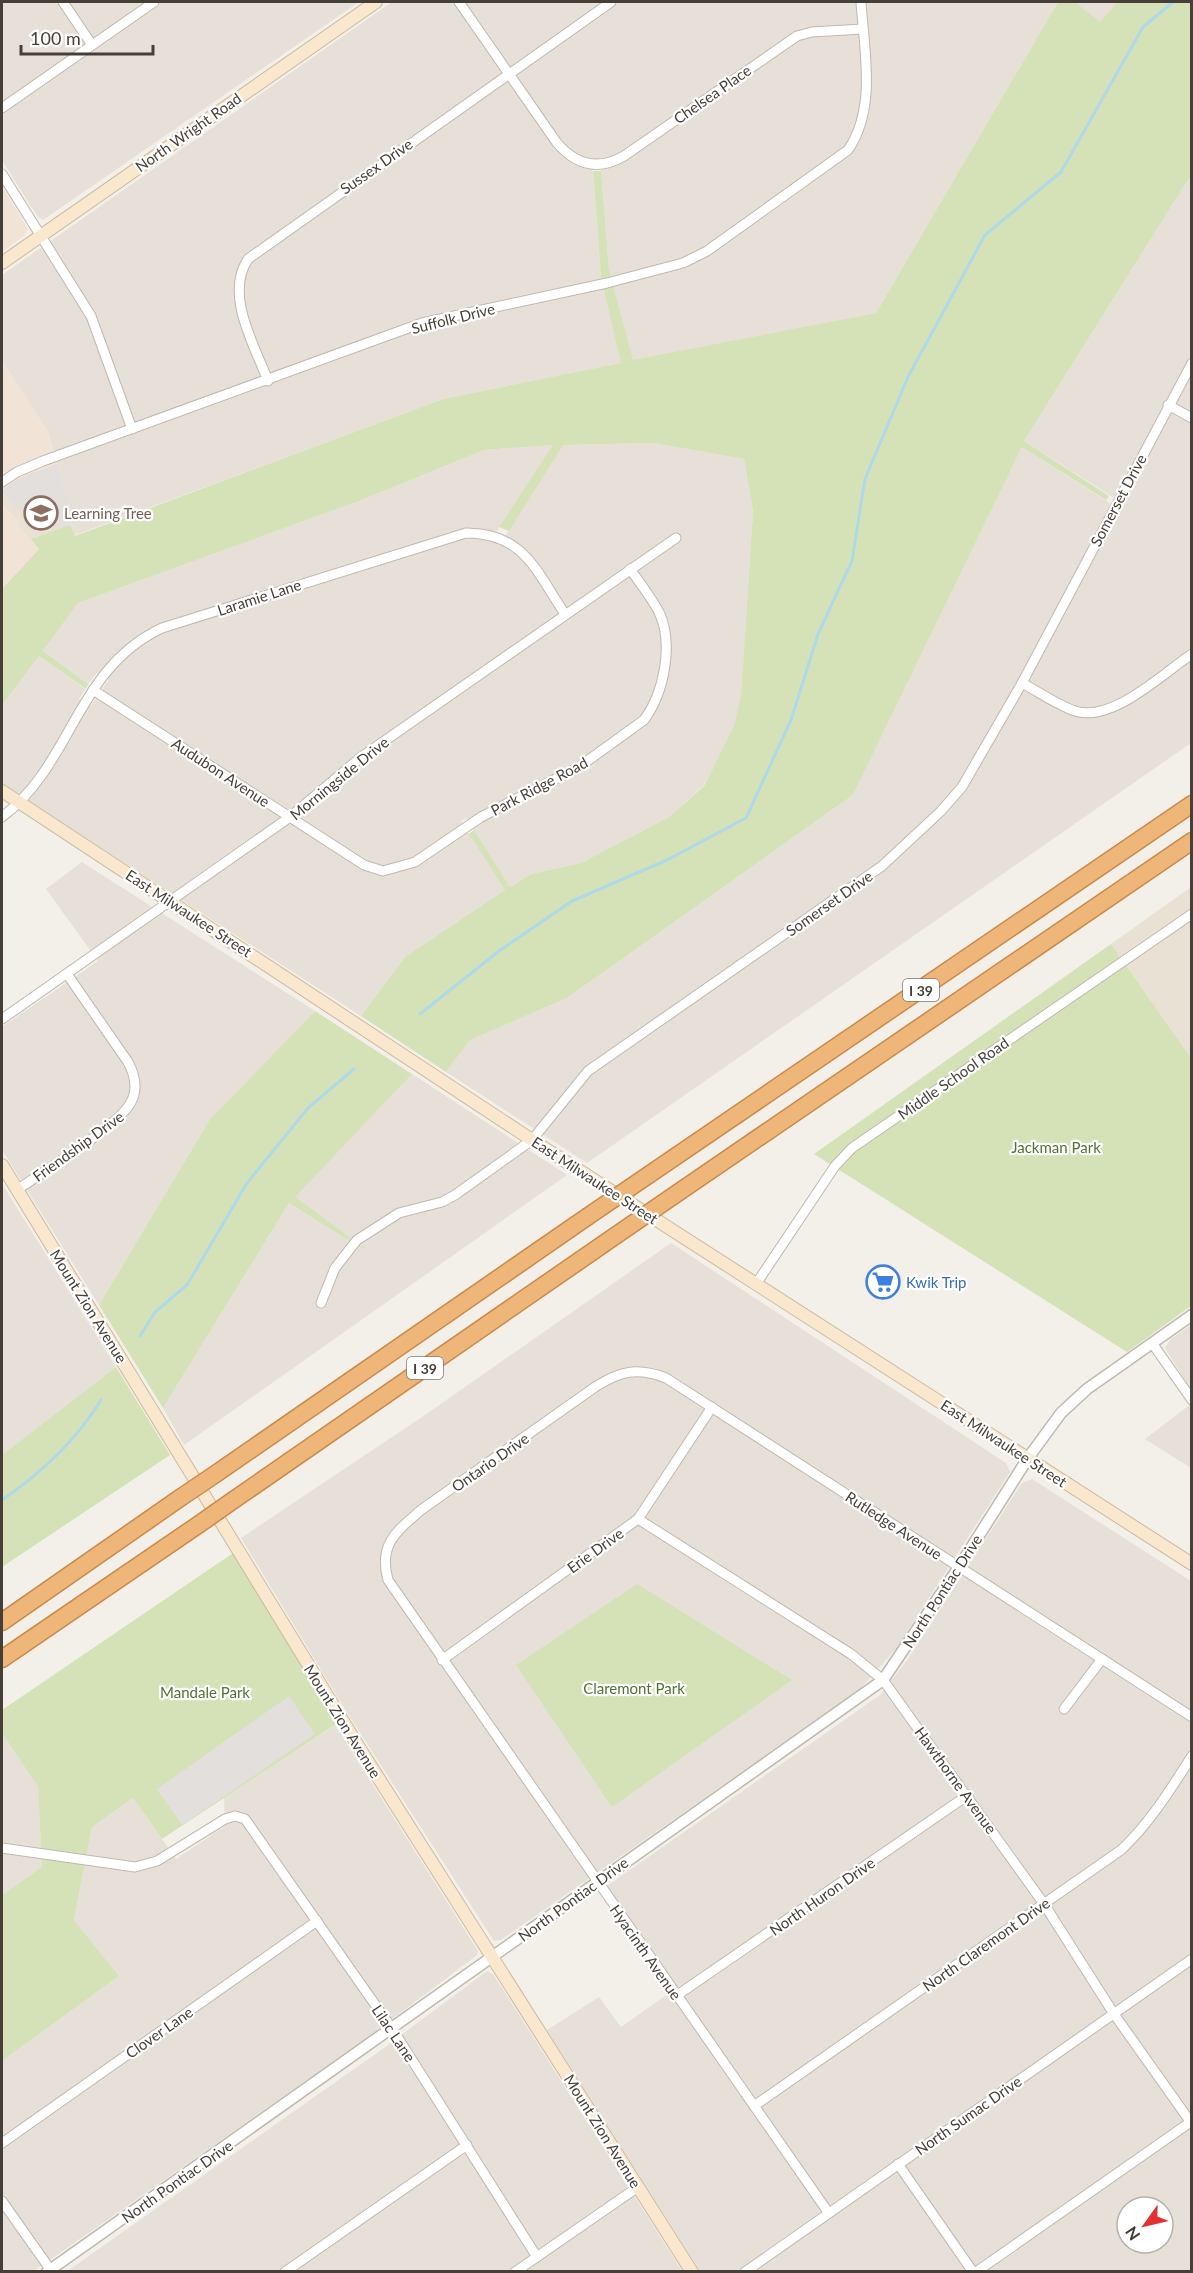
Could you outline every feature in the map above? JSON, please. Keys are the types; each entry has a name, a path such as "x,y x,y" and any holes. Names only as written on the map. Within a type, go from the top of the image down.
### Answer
{"highway":[{"name":"I 39","path":"2,1622 587,1217 1191,804"},
{"name":"I 39","path":"2,1659 1191,841"}],"main road":[{"name":"North Wright Road","path":"2,263 375,2"},
{"name":"East Milwaukee Street","path":"2,790 532,1140 1191,1564"},
{"name":"Mount Zion Avenue","path":"2,1165 191,1470 348,1730 692,2271"}],"street":[{"path":"63,2 92,45"},
{"path":"2,108 154,2"},
{"path":"459,2 509,73"},
{"name":"Sussex Drive","path":"268,381 240,303 238,284 248,259 611,2"},
{"path":"861,2 863,29"},
{"name":"Chelsea Place","path":"509,73 566,153 586,164 596,165 615,161 797,36 812,32 863,29"},
{"name":"Suffolk Drive","path":"2,482 28,467 422,323 607,283 682,263 706,251 848,150 859,134 866,109 863,29"},
{"path":"2,174 91,316 132,429"},
{"name":"Somerset Drive","path":"321,1303 335,1268 357,1240 399,1213 442,1202 455,1195 532,1140 575,1085 597,1064 882,866 915,838 962,787 1022,682 1191,363"},
{"path":"1168,405 1191,418"},
{"name":"Laramie Lane","path":"2,817 21,803 41,777 93,690 121,654 143,637 162,628 466,532 487,533 515,545 527,558 565,614"},
{"name":"Morningside Drive","path":"2,1019 290,817 360,758 676,538"},
{"name":"Park Ridge Road","path":"415,862 481,817 579,767 636,727 651,710 663,670 664,628 658,611 630,569"},
{"path":"1022,682 1067,708 1098,714 1119,704 1191,654"},
{"name":"Audubon Avenue","path":"93,690 370,868 392,870 415,862"},
{"name":"Middle School Road","path":"756,1284 835,1166 852,1148 1191,914"},
{"name":"Friendship Drive","path":"17,1190 119,1118 134,1096 134,1077 128,1062 67,974"},
{"name":"North Pontiac Drive","path":"50,2271 393,2030 597,1882 883,1680 959,1567 1028,1458 1061,1413 1077,1397 1191,1316"},
{"path":"1152,1343 1191,1400"},
{"name":"Rutledge Avenue","path":"621,1373 648,1371 666,1378 1191,1717"},
{"name":"Ontario Drive","path":"386,1571 387,1546 395,1533 422,1510 595,1387 621,1373"},
{"name":"Erie Drive","path":"442,1660 638,1519 712,1407"},
{"name":"Hawthorne Avenue","path":"638,1519 851,1654 883,1680 968,1795 1044,1904 1114,2014 1191,2122"},
{"name":"Hyacinth Avenue","path":"386,1571 388,1580 442,1660 828,2212"},
{"path":"1064,1709 1102,1659"},
{"name":"North Claremont Drive","path":"754,2106 1121,1850 1139,1833 1191,1756"},
{"name":"North Huron Drive","path":"676,1996 968,1795"},
{"name":"Lilac Lane","path":"2,1848 135,1867 157,1861 225,1818 240,1816 253,1828 393,2030 537,2257"},
{"name":"Clover Lane","path":"2,2143 317,1921"},
{"name":"North Sumac Drive","path":"745,2271 1191,1959"},
{"path":"898,2164 974,2271 1191,2122"},
{"path":"285,2271 467,2145"},
{"path":"515,2271 638,2187"},
{"path":"2,2201 50,2271"}],"shaded area":[{"path":"2,2 359,2 43,220 37,216 2,160"},
{"path":"392,2 1058,2 876,313 633,361 609,269 599,160 592,160 601,277 622,363 443,399 78,534 48,432 2,361 2,275"},
{"path":"1075,2 1117,2 1100,23"},
{"path":"1191,175 1191,743 587,1163 446,1072 470,1040 567,998 853,795 1022,447 1119,509 1122,503 1024,441"},
{"path":"2,186 28,229 24,236 2,252"},
{"path":"2,361 48,432 78,534 39,549 2,589"},
{"path":"654,443 744,459 753,511 741,695 736,724 704,785 669,817 581,863 531,874 510,887 466,818 461,821 505,890 405,957 361,1016 2,784 2,705 39,656 85,689 79,699 90,707 109,679 98,672 88,684 43,651 78,603 359,501 484,450 554,445 499,527 493,540 501,543 562,445"},
{"name":"Learning Tree","path":"57,464 78,534 39,549 18,524 20,522 2,504 2,491 17,479"},
{"name":"Learning Tree","path":"57,464 75,523 53,531 43,506 22,513 2,491 17,479"},
{"path":"82,862 315,1011 210,1119 99,1305 2,1150 2,1027 98,961 46,889"},
{"path":"1191,887 1191,1058 1111,944"},
{"path":"412,1074 567,1175 184,1445 163,1408 289,1203 348,1240 351,1238 294,1197"},
{"path":"2,1184 116,1367 2,1455"},
{"path":"671,1243 1006,1463 1010,1472 896,1649 859,1690 501,1940 494,1941 348,1714 241,1538 425,1415"},
{"path":"1191,1325 1191,1390 1165,1348 1171,1339"},
{"path":"1191,1404 1191,1468 1145,1439"},
{"path":"1032,1479 1191,1581 1191,2271 700,2271 547,2030 599,1997 621,2027 675,1989 607,1886 880,1695 908,1659 1022,1483"},
{"path":"289,1696 315,1734 182,1825 157,1789"},
{"path":"335,1725 478,1951 477,1955 367,2038 34,2271 2,2271 2,2061 119,1976 74,1920 92,1827 133,1798 176,1859 225,1826 224,1798"},
{"path":"2,1733 38,1787 42,1867 2,1895"},
{"path":"487,1971 493,1974 682,2271 66,2272 384,2048"}],"green space":[{"path":"1058,2 1075,2 1100,22 1117,2 1191,2 1191,175 1024,441 1109,496 1106,500 1022,447 853,795 567,998 470,1040 446,1072 361,1016 405,957 505,890 469,834 474,830 510,887 531,874 581,863 669,817 704,786 735,724 741,695 753,511 744,459 654,443 563,445 509,531 499,527 553,445 484,450 359,501 78,603 43,651 88,684 86,689 39,656 2,705 2,589 39,549 31,539 70,525 75,536 443,399 621,363 601,277 593,171 601,171 609,269 633,360 876,313"},
{"name":"Jackman Park","path":"1111,944 1191,1058 1191,1306 1127,1352 814,1154"},
{"path":"315,1011 412,1074 295,1197 351,1238 348,1240 289,1203 163,1408 99,1305 210,1119"},
{"path":"116,1367 170,1455 2,1567 2,1455"},
{"name":"Mandale Park","path":"239,1549 342,1720 162,1839 133,1798 92,1827 74,1920 119,1976 2,2061 2,1895 42,1867 38,1787 2,1733 2,1710"},
{"name":"Claremont Park","path":"637,1584 792,1680 612,1807 516,1665"}],"waterway":[{"path":"420,1014 499,951 572,901 667,860 746,818 791,720 818,634 852,561 865,479 908,377 985,235 1061,172 1143,27 1173,2"},
{"path":"140,1336 155,1312 187,1285 247,1183 308,1108 354,1069"},
{"path":"2,1500 30,1479 69,1443 101,1400"}],"place":[{"name":"Learning Tree","path":"41,513"},
{"name":"Kwik Trip","path":"883,1282"}]}
